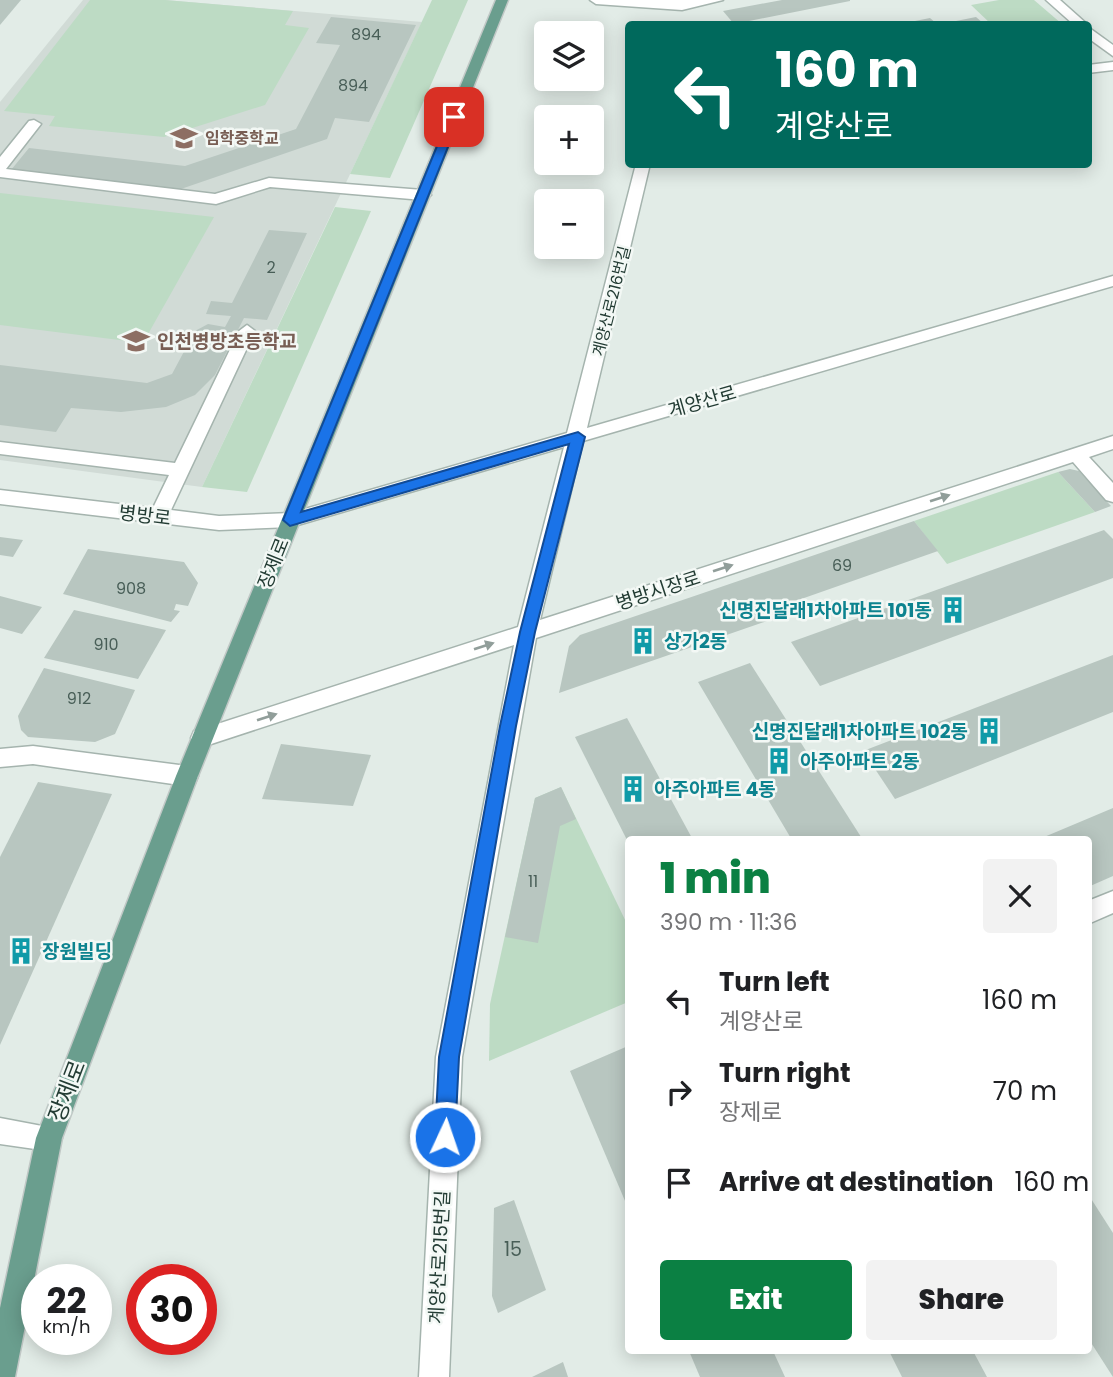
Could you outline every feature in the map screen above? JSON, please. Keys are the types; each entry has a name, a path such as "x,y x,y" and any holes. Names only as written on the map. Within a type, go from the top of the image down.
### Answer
{"main road":[{"name":"장제로","path":"1,1377 49,1138 202,738 502,0"}],"street":[{"path":"596,0 685,3 717,0"},
{"path":"1052,0 1076,21"},
{"path":"678,21 685,3"},
{"path":"1092,34 1113,52"},
{"path":"1092,69 1113,66"},
{"path":"0,167 34,124"},
{"name":"계양산로216번길","path":"578,437 642,168"},
{"path":"0,173 216,199 269,182 423,195"},
{"name":"계양산로","path":"290,520 1113,281"},
{"path":"158,517 247,331"},
{"name":"계양산로215번길","path":"433,1377 449,1057 527,632 578,437"},
{"name":"병방시장로","path":"202,738 1113,442"},
{"path":"0,448 181,470"},
{"path":"1076,454 1113,495"},
{"name":"병방로","path":"0,497 219,523 290,520"},
{"path":"0,758 33,755 187,776"},
{"path":"1092,911 1113,902"},
{"path":"0,1131 49,1138"}],"shaded area":[{"path":"83,0 165,0 422,22 202,487 0,460 0,102"}],"green space":[{"path":"90,0 165,0 293,11 285,25 309,28 265,105 164,137 49,126 55,116 4,111"},
{"path":"432,0 468,0 390,178 350,174"},
{"path":"999,0 1034,0 1058,21 988,21 971,5"},
{"path":"0,193 214,217 143,343 0,325"},
{"path":"335,207 371,211 247,492 202,487"},
{"path":"1058,472 1095,512 947,564 914,521"},
{"path":"561,787 625,920 625,1003 489,1061 490,1004 535,798"}],"building":[{"path":"0,0 21,0 0,25"},
{"path":"782,0 850,0 749,21 731,21 723,11"},
{"path":"331,17 416,25 369,122 335,118 327,139 178,190 11,170 29,148 185,166 296,129 340,45 316,43"},
{"path":"976,17 981,21 956,21"},
{"name":"인천병방초등학교","path":"269,230 307,233 267,320 244,318 215,375 195,395 166,407 121,412 71,408 56,432 0,425 0,365 147,383 172,374 195,331 208,324 225,327 231,316 206,314 211,301 232,303"},
{"path":"1070,469 1079,471 1111,506 1095,512 1058,472"},
{"path":"914,521 938,551 767,611 773,619 559,693 569,646 580,635"},
{"name":"신명진달래1차아파트 101동","path":"1104,530 1113,539 1113,578 820,686 791,642"},
{"path":"0,537 23,540 13,557 0,555"},
{"path":"88,549 184,562 198,583 188,606 176,604 174,610 180,611 171,622 63,594"},
{"path":"0,596 42,607 22,634 0,628"},
{"path":"74,610 166,630 138,679 44,658"},
{"name":"신명진달래1차아파트 102동","path":"1113,655 1113,712 895,799 863,751"},
{"name":"아주아파트 2동","path":"750,663 860,836 790,836 698,682"},
{"path":"44,668 135,690 115,734 95,742 28,737 21,730 18,716"},
{"name":"아주아파트 4동","path":"627,718 691,836 625,836 575,737"},
{"path":"281,744 371,755 353,806 262,799"},
{"name":"장원빌딩","path":"38,782 112,794 0,1045 0,857"},
{"path":"561,787 576,819 560,826 538,943 505,937 535,798"},
{"path":"1113,808 1113,876 1092,885 1092,836 1046,836"},
{"path":"625,1047 625,1201 570,1071"},
{"path":"514,1200 546,1290 498,1313 492,1296 494,1208"},
{"path":"1092,1200 1113,1233 1113,1377 1092,1344"},
{"path":"690,1354 774,1354 785,1377 700,1377"},
{"path":"890,1354 975,1354 987,1377 902,1377"},
{"path":"563,1362 568,1377 532,1377"}],"place":[{"name":"임학중학교","path":"184,138"},
{"name":"인천병방초등학교","path":"136,341"},
{"name":"신명진달래1차아파트 101동","path":"953,610"},
{"name":"상가2동","path":"643,641"},
{"name":"신명진달래1차아파트 102동","path":"989,731"},
{"name":"아주아파트 2동","path":"779,761"},
{"name":"아주아파트 4동","path":"633,789"},
{"name":"장원빌딩","path":"21,951"}],"route":[{"path":"445,1137 449,1057 508,726 527,632 578,437 290,520 454,117"}]}
